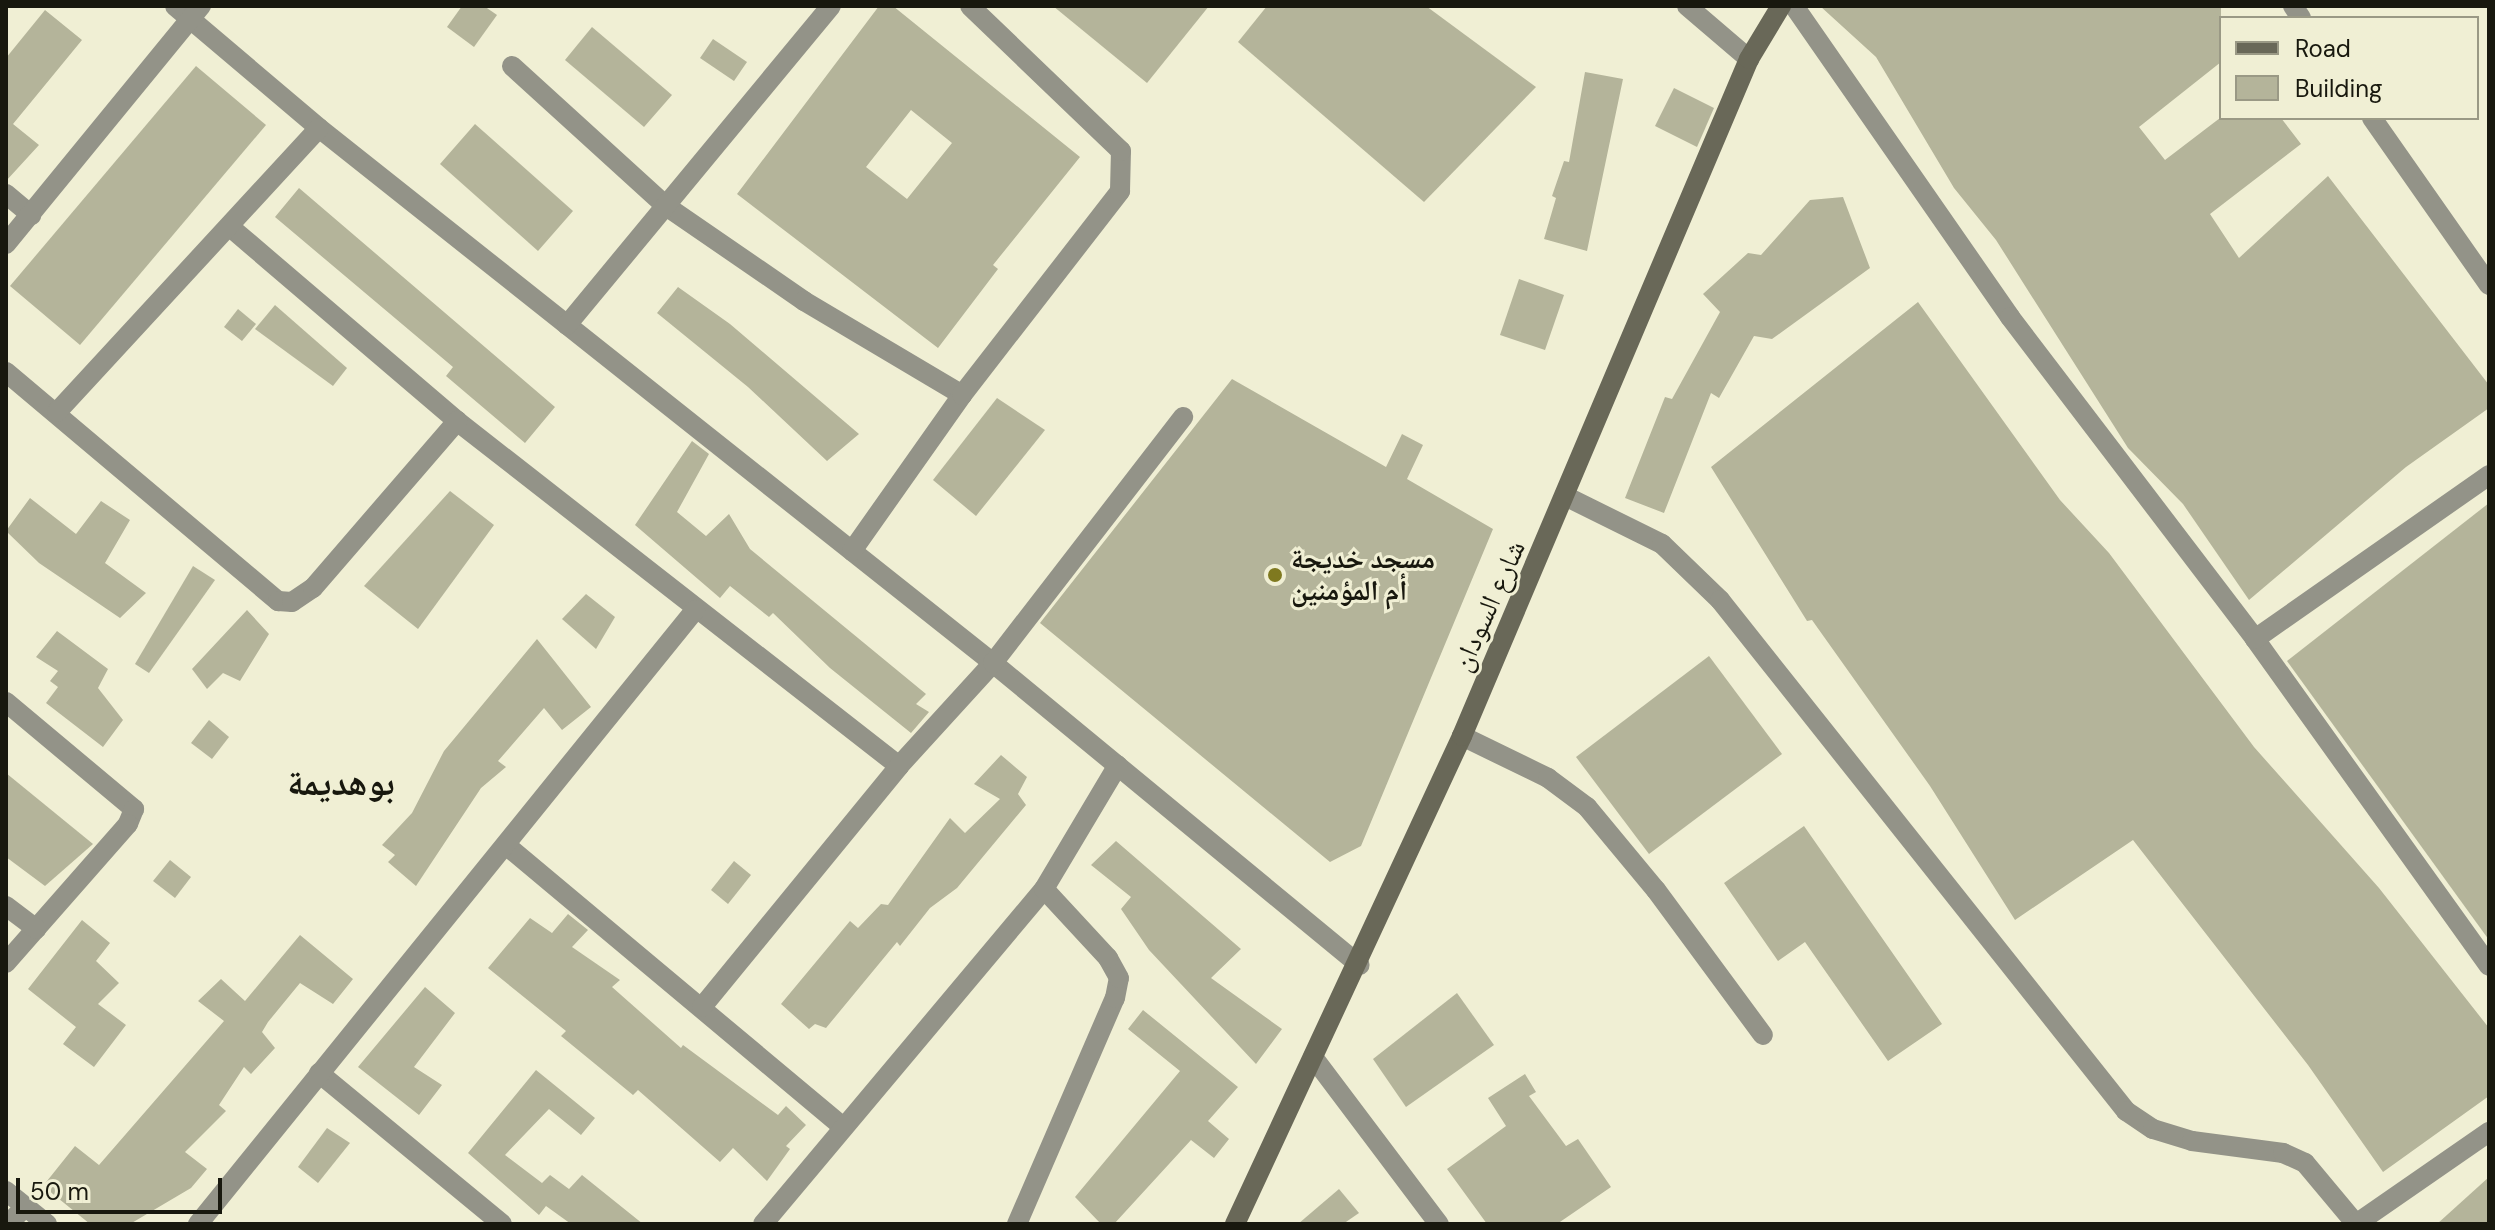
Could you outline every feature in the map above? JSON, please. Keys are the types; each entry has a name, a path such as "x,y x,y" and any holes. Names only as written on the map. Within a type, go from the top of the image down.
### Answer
{"main road":[{"name":"شارع السودان","path":"1235,1224 1359,965 1462,736 1567,497 1663,253 1749,59 1781,6"}],"street":[{"path":"567,325 831,6"},
{"path":"852,551 962,395 1120,191 1123,172 1121,151 970,6"},
{"path":"1687,6 1749,59"},
{"path":"1794,6 2010,317 2255,639 2489,966"},
{"path":"6,244 189,10 319,128 993,663 1359,965"},
{"path":"512,66 666,206 804,301 962,395"},
{"path":"2373,120 2489,285"},
{"path":"57,412 319,128"},
{"path":"6,194 31,215"},
{"path":"230,227 457,421 695,610 899,766"},
{"path":"6,372 278,601 292,602 313,588 457,421"},
{"path":"702,1007 899,766 993,663 1183,417"},
{"path":"2255,639 2489,475"},
{"path":"1567,497 1662,544 1720,600 2126,1111 2153,1129 2192,1141 2283,1153 2305,1163 2356,1224 2489,1132"},
{"path":"198,1224 695,610"},
{"path":"6,702 134,809 128,824 6,963"},
{"path":"1462,736 1548,778 1587,807 1656,890 1763,1035"},
{"path":"763,1224 1044,889 1118,765"},
{"path":"507,846 843,1127"},
{"path":"1017,1224 1115,998 1119,978 1108,958 1044,889"},
{"path":"6,906 36,929"},
{"path":"1313,1057 1439,1224"},
{"path":"319,1073 502,1224"},
{"path":"6,1191 47,1224"},
{"path":"8,1224 25,1207"}],"building":[{"path":"462,6 484,6 497,15 474,47 447,27"},
{"path":"879,6 893,6 1080,157 993,265 998,269 938,348 737,194","holes":["911,110 952,143 907,199 866,167"]},
{"path":"1053,6 1209,6 1147,83"},
{"path":"1267,6 1426,6 1536,87 1424,202 1238,42"},
{"path":"1820,6 2221,6 2219,64 2139,127 2165,160 2219,119 2283,120 2301,144 2210,214 2239,258 2328,176 2489,385 2489,408 2406,467 2249,600 2183,504 2128,448 1996,240 1954,188 1876,57"},
{"path":"45,10 82,40 13,124 39,145 6,181 6,58"},
{"path":"592,27 672,95 644,127 565,60"},
{"path":"713,39 747,62 734,81 700,58"},
{"path":"196,66 266,125 80,345 10,286"},
{"path":"1585,72 1623,79 1587,251 1544,239 1556,198 1552,196 1564,161 1569,162"},
{"path":"1674,88 1714,108 1697,147 1655,126"},
{"path":"475,124 573,211 538,251 440,164"},
{"path":"299,188 555,407 525,443 446,376 453,367 275,217"},
{"path":"1843,197 1870,268 1772,339 1754,336 1719,398 1711,393 1664,513 1625,498 1665,397 1672,399 1720,312 1703,294 1748,253 1761,255 1810,200"},
{"path":"1519,279 1564,295 1545,350 1500,335"},
{"path":"678,287 730,324 859,434 827,461 748,387 657,313"},
{"path":"1918,302 2060,500 2109,553 2254,747 2379,888 2489,1028 2489,1096 2383,1172 2308,1065 2133,840 2015,920 1930,786 1812,620 1807,621 1711,467"},
{"path":"275,305 347,368 333,386 255,329"},
{"path":"238,309 256,324 242,341 224,327"},
{"name":"مسجد خديجة أم المؤمنين","path":"1232,379 1386,467 1402,434 1423,445 1407,479 1493,529 1361,846 1330,862 1040,623"},
{"path":"997,398 1045,430 976,516 933,480"},
{"path":"692,441 709,454 677,512 706,536 729,514 750,549 926,694 916,704 929,712 911,733 830,668 773,613 769,617 730,586 720,598 635,525"},
{"path":"450,491 494,525 418,629 364,586"},
{"path":"30,498 76,534 101,501 130,520 105,563 146,593 120,618 39,563 6,531"},
{"path":"2489,503 2489,940 2287,661"},
{"path":"193,566 215,580 149,673 135,664"},
{"path":"586,594 615,617 596,649 562,619"},
{"path":"247,610 269,634 240,681 223,673 207,689 192,669"},
{"path":"57,631 108,669 98,688 123,720 103,747 46,703 58,687 50,681 58,671 36,657"},
{"path":"537,639 591,707 562,730 544,708 498,761 506,767 481,788 416,886 388,862 395,855 382,845 412,813 444,751"},
{"path":"1709,656 1782,754 1649,854 1576,757"},
{"path":"209,720 229,737 212,759 191,743"},
{"path":"1001,755 1027,777 1018,794 1026,805 957,888 930,908 900,946 897,942 826,1028 815,1024 809,1029 781,1004 850,921 858,928 881,904 888,905 950,818 965,833 1000,799 974,784"},
{"path":"6,773 93,844 45,886 6,857"},
{"path":"1804,826 1942,1024 1888,1061 1805,942 1778,961 1724,883"},
{"path":"1116,841 1241,949 1211,978 1282,1029 1256,1064 1149,950 1121,909 1131,897 1091,865"},
{"path":"170,860 191,877 175,898 153,881"},
{"path":"734,861 751,875 728,904 711,890"},
{"path":"568,914 588,930 572,947 620,980 612,987 681,1048 683,1045 778,1115 786,1106 806,1125 786,1146 790,1149 767,1181 733,1148 720,1162 638,1090 633,1095 561,1036 566,1031 488,968 530,918 552,933"},
{"path":"82,920 110,943 96,961 119,983 98,1004 126,1025 94,1067 63,1044 76,1027 28,989"},
{"path":"300,935 353,979 333,1004 300,983 268,1022 262,1032 275,1048 251,1074 244,1067 219,1105 226,1111 185,1152 207,1169 191,1188 130,1224 90,1224 43,1186 75,1146 99,1165 224,1021 198,1001 221,979 245,1001"},
{"path":"425,987 455,1013 414,1067 442,1085 419,1115 358,1067"},
{"path":"1457,993 1494,1045 1406,1107 1373,1059"},
{"path":"1143,1010 1238,1087 1208,1121 1229,1139 1214,1158 1191,1140 1114,1224 1101,1224 1075,1197 1180,1071 1128,1029"},
{"path":"536,1070 595,1118 581,1135 549,1109 505,1155 542,1183 550,1175 569,1189 582,1175 643,1224 571,1224 546,1206 539,1215 468,1153"},
{"path":"1525,1074 1536,1092 1529,1096 1566,1146 1578,1139 1611,1187 1557,1224 1487,1224 1447,1169 1506,1126 1488,1098"},
{"path":"327,1128 350,1143 318,1183 298,1167"},
{"path":"2489,1177 2489,1224 2437,1224"},
{"path":"1339,1189 1359,1213 1343,1224 1298,1224"}],"place":[{"name":"مسجد خديجة أم المؤمنين","path":"1275,575"}],"district":[{"name":"بوهديمة","path":"341,783"}]}
